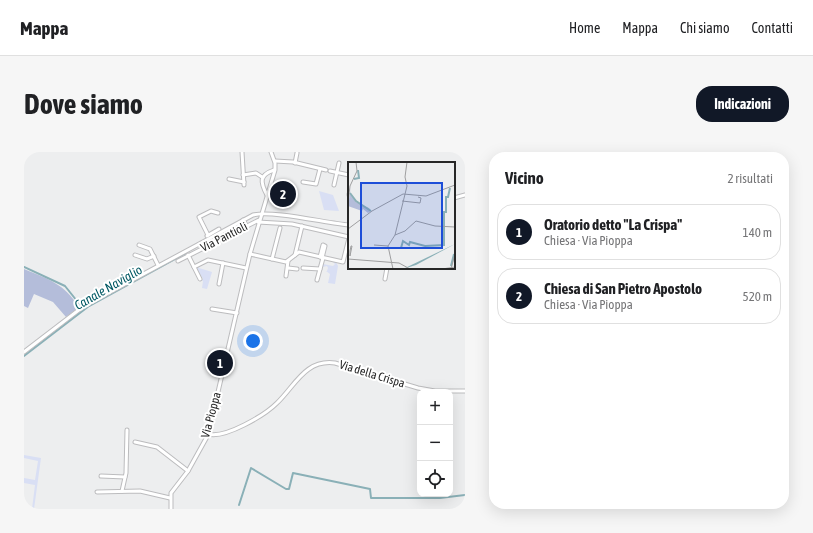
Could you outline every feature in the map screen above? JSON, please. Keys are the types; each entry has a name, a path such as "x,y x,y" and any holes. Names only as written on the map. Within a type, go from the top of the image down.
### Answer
{"street":[{"path":"229,179 244,184 242,152"},
{"path":"271,152 275,161 295,163 326,170"},
{"path":"295,163 296,153"},
{"name":"Via Pioppa","path":"170,498 173,491 188,471 208,434 227,346 237,312 258,221 258,214 266,195 274,170 275,161"},
{"path":"334,185 339,163"},
{"path":"303,182 316,184 320,169"},
{"path":"243,175 256,173 262,177 266,173 274,170"},
{"path":"330,171 348,175"},
{"name":"Via Pioppa","path":"262,177 261,183 266,195"},
{"path":"455,198 465,194"},
{"path":"207,239 208,235 199,217 211,211 218,212"},
{"path":"24,352 84,306 207,239 213,240 245,223 243,220 258,214 348,225"},
{"path":"258,221 302,226 348,237"},
{"name":"Via Pantioli","path":"178,261 213,240 258,221"},
{"path":"295,255 302,226"},
{"path":"272,260 280,228"},
{"path":"208,235 219,229"},
{"path":"250,254 285,262 299,252 343,262 348,241"},
{"path":"139,245 150,249 158,265"},
{"name":"Via Pantioli","path":"188,250 189,255"},
{"path":"136,255 147,259 154,256"},
{"path":"189,255 200,279"},
{"path":"317,280 322,257"},
{"path":"194,267 208,260 246,268"},
{"path":"286,276 288,261"},
{"path":"219,284 223,263"},
{"path":"288,268 297,270"},
{"path":"303,268 320,270"},
{"path":"385,279 387,269"},
{"path":"212,309 237,312"},
{"name":"Via della Crispa","path":"208,434 215,435 232,430 265,413 279,401 306,370 321,363 335,363 421,389 465,391"},
{"path":"122,491 125,477 126,430"},
{"path":"135,442 157,447 188,471"},
{"path":"101,476 125,477"},
{"path":"97,492 143,492 170,498 171,509"}],"shaded area":[{"path":"319,191 333,195 339,211 324,210"},
{"path":"332,261 336,262 338,266 335,284 328,283 330,274 326,271 328,268 327,266 323,267 323,264 333,266 335,264"},
{"path":"199,266 199,268 212,272 207,289 202,288 203,281 201,280 203,279 196,268"},
{"path":"24,269 61,287 79,307 66,317 53,302 34,294 28,308 24,306"},
{"path":"24,455 41,458 34,509 32,509 35,485 24,483 24,478 35,480 38,461 24,458"}],"waterway":[{"name":"Canale Naviglio","path":"24,356 89,306 186,253"},
{"path":"24,267 65,286 81,306"},
{"path":"239,505 251,468 286,489 289,489 293,473 370,489 371,498 440,498 465,495"}],"place":[{"name":"Chiesa di San Pietro Apostolo","path":"283,194"},
{"name":"Oratorio detto \"La Crispa\"","path":"220,363"}]}
